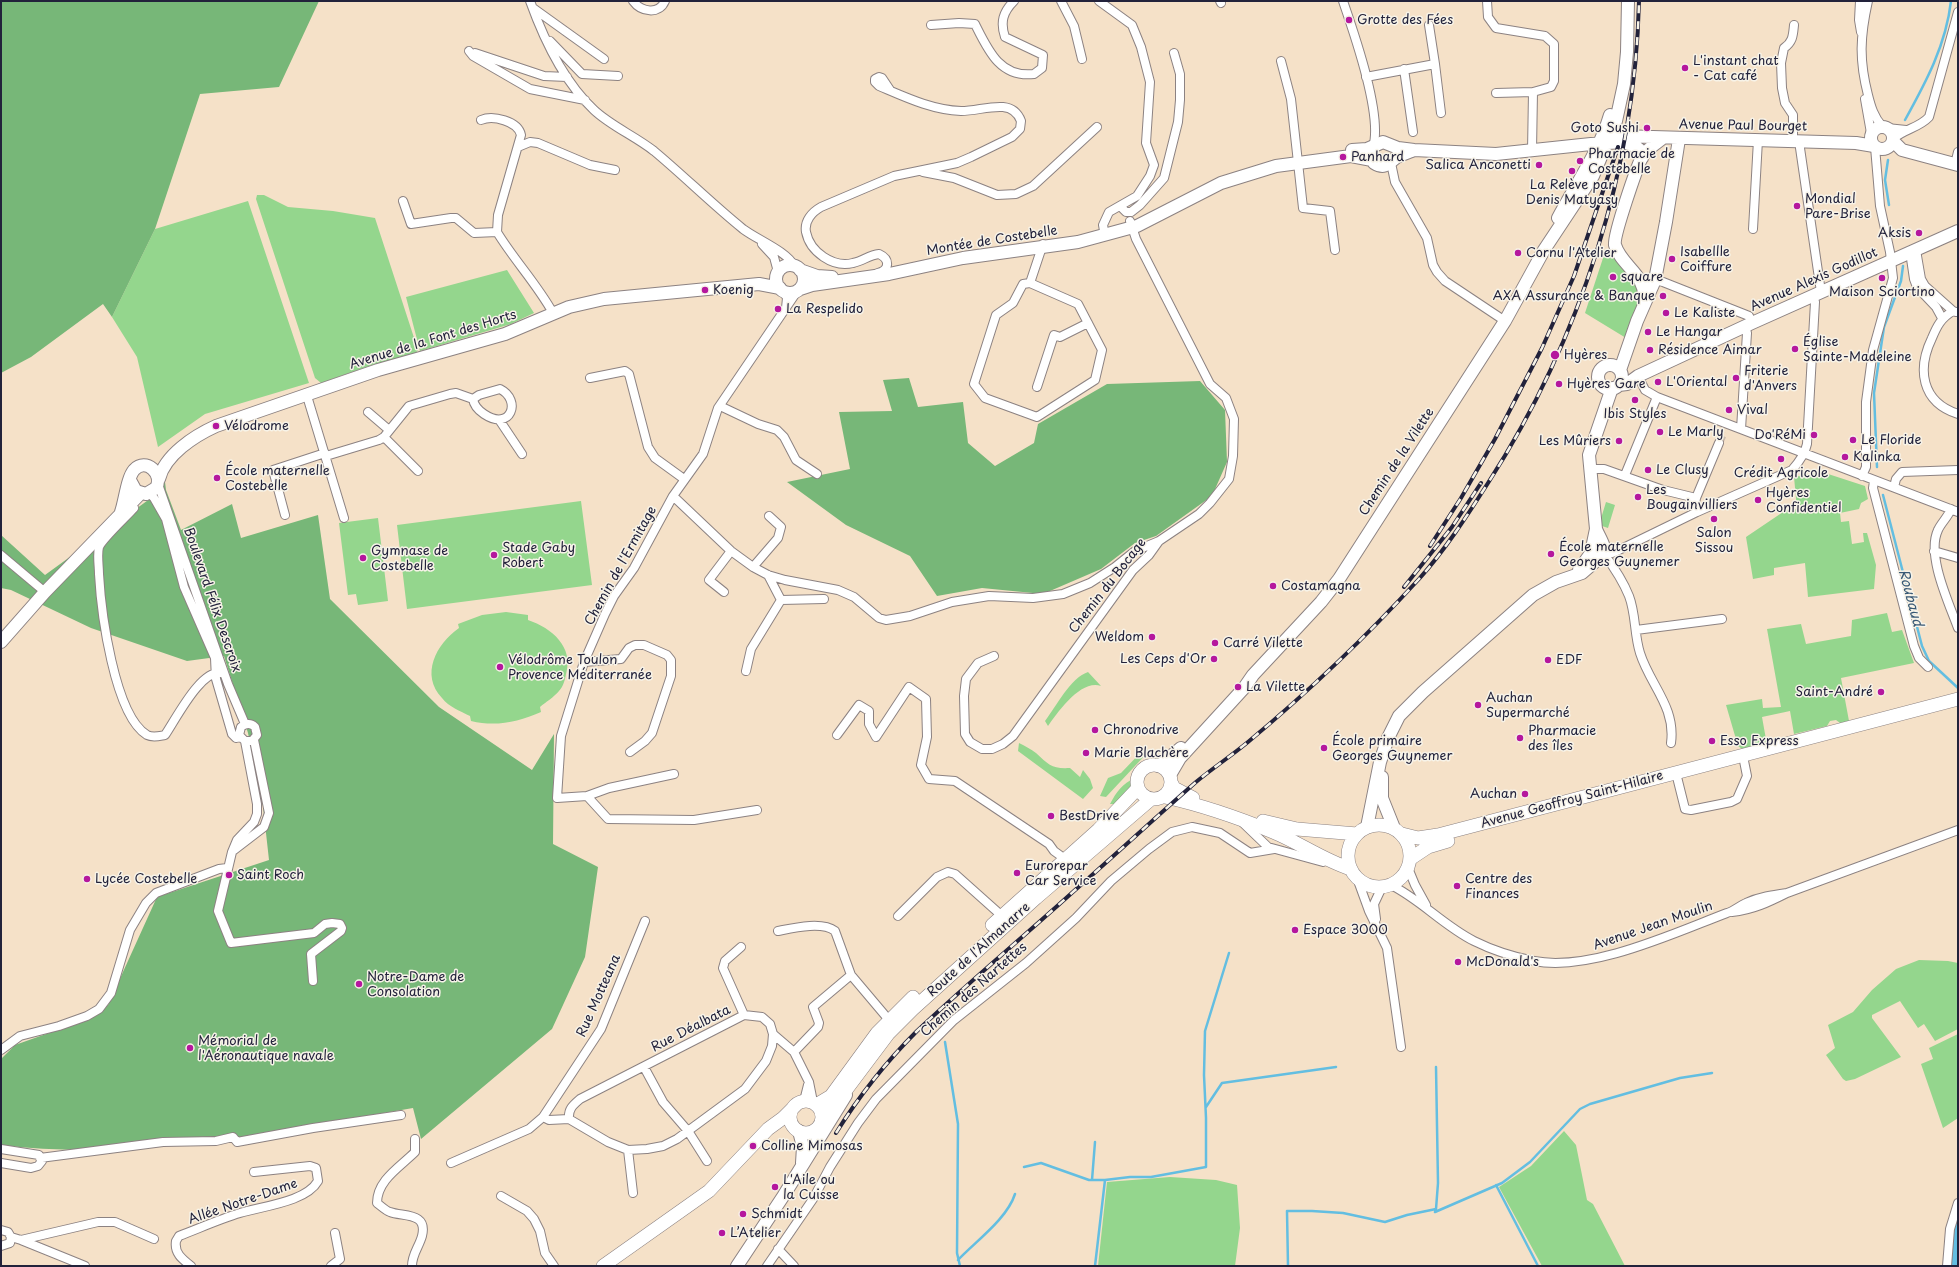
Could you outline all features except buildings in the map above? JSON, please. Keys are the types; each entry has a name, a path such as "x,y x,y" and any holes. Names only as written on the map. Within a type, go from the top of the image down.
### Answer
{"main road":[{"path":"1605,140 1616,124 1624,84 1628,1"},
{"path":"1605,140 1627,32"},
{"path":"1616,124 1618,131 1630,136"},
{"path":"1893,140 1886,148 1880,149 1873,140 1876,128 1884,127 1892,132 1893,140 1902,150 1957,165"},
{"name":"Avenue Paul Bourget","path":"1605,140 1630,136 1678,139 1856,143 1873,140"},
{"path":"1644,304 1644,286 1639,277 1618,252 1614,238 1642,158 1651,146 1662,138"},
{"path":"1354,874 1348,860 1348,850 1351,842 1362,830 1388,738 1395,724 1406,709 1423,692 1452,669 1533,595 1569,577 1582,573 1599,550 1590,469 1590,449 1601,420 1611,386 1621,381 1617,369 1654,280 1666,222 1678,139"},
{"path":"1605,140 1631,144 1639,149 1642,158"},
{"name":"Montée de Costebelle","path":"1532,148 1584,145 1605,140"},
{"name":"Montée de Costebelle","path":"799,290 812,285 889,274 963,258 1104,233 1131,225 1221,184 1299,159 1367,149 1378,143 1414,150 1504,154 1532,148 1605,140"},
{"name":"Chemin de la Vilette","path":"1171,780 1180,758 1244,688 1253,675 1321,602 1339,579 1505,322 1544,250 1555,224 1590,160 1605,140"},
{"name":"Chemin de la Vilette","path":"1544,250 1586,189 1605,140"},
{"path":"1388,144 1394,153 1392,162"},
{"path":"1584,145 1588,151 1590,160"},
{"path":"1373,147 1370,155 1375,163"},
{"name":"Montée de Costebelle","path":"1299,159 1351,156 1386,166 1401,155 1414,150"},
{"name":"Avenue Alexis Godillot","path":"1611,386 1627,384 1638,376 1748,324 1958,231"},
{"name":"Montée de Costebelle","path":"797,268 813,275 829,277 969,254 1007,244 1043,244"},
{"path":"785,266 797,268 804,280 799,290 790,293 782,290 777,283 778,273 785,266"},
{"name":"Avenue de la Font des Horts","path":"759,284 778,273"},
{"path":"1639,277 1654,280"},
{"name":"Avenue de la Font des Horts","path":"158,482 161,473 181,447 191,439 216,426 307,396 378,370 505,334 569,307 604,299 759,284 782,290"},
{"path":"1611,386 1598,378 1600,371 1605,366 1638,376"},
{"name":"Avenue de la Font des Horts","path":"150,467 159,465 174,455"},
{"path":"1,642 45,592 121,513 145,493 156,488 158,482 157,473 150,467 139,467 132,472 121,513"},
{"path":"130,480 134,488 145,493"},
{"path":"1165,796 1274,832 1354,874 1369,885 1387,886 1404,875 1409,864 1408,846 1384,805 1382,791 1384,766 1390,748 1402,725 1452,669"},
{"name":"Chemin de la Vilette","path":"1159,766 1181,748 1199,724 1229,693 1253,675"},
{"name":"Avenue Geoffroy Saint-Hilaire","path":"1743,759 1958,699"},
{"name":"Avenue Geoffroy Saint-Hilaire","path":"1398,831 1418,838 1430,837 1958,706"},
{"path":"1171,780 1168,793 1158,800 1150,800 1142,795 1138,788 1138,778 1143,769 1152,765 1159,766 1168,771 1174,788 1187,796 1271,823 1297,829 1362,830 1376,824 1398,831"},
{"name":"Avenue Geoffroy Saint-Hilaire","path":"1409,864 1428,847 1439,843 1677,776"},
{"name":"Route de l'Almanarre","path":"603,1266 709,1191 768,1129 783,1118 831,1096 888,1020 1098,830 1138,788"},
{"name":"Route de l'Almanarre","path":"810,1106 840,1098 888,1034 913,1009 1041,893 1150,800"},
{"path":"737,1266 784,1195 860,1073"},
{"path":"801,1166 803,1147 797,1129 792,1124 791,1114 810,1106 820,1125 814,1130 808,1155"},
{"name":"Route de l'Almanarre","path":"761,1138 780,1129 797,1129 806,1133 814,1130"}],"street":[{"path":"634,1 643,9 652,11 660,9 665,1"},
{"path":"931,26 959,23 975,24 990,52 1002,67 1010,71 1034,74 1042,68 1043,55 1005,36 1002,26 1008,7 1014,1"},
{"path":"1061,1 1074,26 1082,59"},
{"path":"1099,1 1132,25 1141,47 1150,82 1146,137 1147,150 1152,160 1153,170 1143,189 1137,196 1109,212 1103,222 1104,233"},
{"path":"1342,1 1358,44 1366,77 1376,137 1373,147"},
{"path":"1486,1 1488,17 1496,28 1545,36 1554,44 1554,81 1551,87 1533,92 1496,93"},
{"path":"1860,1 1859,20 1862,37"},
{"path":"1862,476 1866,467 1866,402 1873,350 1892,286 1891,260 1880,206 1873,140 1864,100 1864,80 1861,57 1862,37 1868,1"},
{"path":"531,4 542,34 567,77 594,110 653,150 743,229 760,241 776,249 797,268"},
{"path":"531,4 604,59"},
{"path":"1893,140 1906,130 1922,124 1929,117 1958,12"},
{"path":"1429,25 1441,113"},
{"path":"1794,25 1793,37 1790,44 1784,48 1781,63 1782,88 1785,103 1792,115 1801,156 1817,294 1815,302 1809,455"},
{"path":"542,34 582,74 618,76"},
{"path":"567,77 544,76 469,51 473,56 530,89 585,100"},
{"path":"1120,206 1126,212 1131,212 1140,205 1164,178 1178,122 1180,100 1180,74 1174,53"},
{"path":"1281,61 1291,99 1299,159 1303,208 1330,211 1335,250"},
{"path":"1366,77 1435,64"},
{"path":"1404,69 1413,132"},
{"path":"1864,80 1872,107 1884,127 1906,130"},
{"path":"859,278 880,273 887,268 886,259 879,254 869,256 860,261 849,264 838,264 826,258 812,247 807,236 806,224 813,212 821,207 894,176 957,163 971,157 1012,137 1020,129 1022,121 1014,110 1005,107 948,110 922,104 890,90"},
{"path":"1532,148 1533,92"},
{"path":"481,120 487,118 516,126 521,135 498,215 497,232 510,254 543,294 553,313"},
{"path":"1374,119 1380,135 1388,144"},
{"path":"920,171 954,178 997,195 1016,194 1033,186 1097,127"},
{"path":"1753,229 1758,140"},
{"path":"518,147 530,142 538,143 590,165 615,170"},
{"path":"1957,165 1958,152"},
{"path":"1392,162 1395,182"},
{"path":"1375,163 1395,182 1427,238 1436,272 1445,281 1505,322"},
{"path":"403,201 411,224 456,218 474,232 497,232"},
{"name":"Chemin du Bocage","path":"994,656 978,663 966,679 964,696 965,734 970,742 982,749 992,749 1003,744 1012,736 1133,570 1149,555 1158,541 1199,514 1229,479 1233,456 1234,419 1226,398 1210,384 1152,270 1131,225"},
{"path":"760,241 776,261 778,273"},
{"path":"1030,283 1043,244"},
{"path":"1913,251 1921,279 1925,286 1955,312 1942,318 1933,335 1924,358 1923,376 1930,394 1944,408 1958,414"},
{"path":"1913,251 1914,280 1917,287 1936,307 1942,318"},
{"path":"1654,280 1663,282 1749,316 1742,428"},
{"path":"1030,283 1078,304 1102,350 1095,380 1037,417 985,398 974,384 996,314 1013,303 1023,284 1030,283"},
{"path":"782,290 787,298 786,308"},
{"name":"Chemin de l'Ermitage","path":"587,796 557,798 561,736 584,662 614,596 634,568 673,496 703,454 720,406 799,290"},
{"path":"1037,387 1054,335 1060,337 1088,323"},
{"path":"590,378 625,371 629,374 648,447 655,458 684,479"},
{"path":"1638,376 1645,390 1657,397 1742,428 1874,481 1955,510 1937,531 1934,551 1936,563 1958,628"},
{"path":"285,515 273,470 378,440 384,437 409,406 450,394 456,394 473,399 490,391 500,390 507,393 511,400 512,408 508,417 500,421 492,420 480,411 474,404 473,399"},
{"path":"307,396 344,518"},
{"path":"1625,475 1657,397"},
{"path":"720,406 758,424 777,430 784,438 796,460 817,474"},
{"path":"368,412 389,430"},
{"path":"500,421 522,454"},
{"path":"1724,432 1726,423"},
{"path":"384,437 418,471"},
{"path":"1697,512 1695,504 1696,498 1719,443"},
{"path":"1791,447 1796,454 1797,464"},
{"path":"1599,550 1612,553 1620,550 1697,512 1792,470 1809,455"},
{"path":"1590,469 1604,469 1625,475 1663,490 1696,498"},
{"path":"1894,487 1896,479 1902,472 1958,470"},
{"path":"1874,481 1873,488 1914,646 1919,658 1928,667"},
{"name":"Boulevard Félix Descroix","path":"158,482 224,674 245,724 253,725 256,729 257,735 254,740 269,813 264,827 232,852"},
{"path":"145,493 99,547 101,606 104,630 120,695 131,715 146,734 151,736 165,735 191,693 215,673 224,674"},
{"name":"Boulevard Félix Descroix","path":"145,493 154,498 166,519 184,587 215,658 215,673 232,734 236,738 243,739 258,804 254,822 237,840 232,852 227,868 226,883 218,911 231,943 314,933 325,924 332,922 340,924 342,928 341,931 311,954 313,981"},
{"path":"673,496 731,551 753,567 768,575 785,580 838,590 854,597 879,618 886,620 896,619 952,602 989,596 1033,598 1063,594 1090,583 1115,567 1135,551 1158,541"},
{"path":"753,567 778,538 780,527 769,516"},
{"path":"1599,550 1629,596 1639,652 1646,670 1669,712 1673,730 1671,743"},
{"path":"724,592 709,580 731,551"},
{"path":"1934,551 1958,558"},
{"path":"1,555 45,592"},
{"path":"768,575 781,600"},
{"path":"781,600 824,599"},
{"path":"746,671 751,649 781,600"},
{"path":"1636,630 1722,619"},
{"path":"584,662 621,659 629,648 635,645 644,645 667,655 671,660 671,676 652,733 645,741 630,752"},
{"path":"837,735 859,705 869,711 869,724 876,737 910,687 926,699 927,737 921,765 930,779 955,781 1049,844 1054,851 1065,859"},
{"path":"245,724 240,729 243,739 254,740"},
{"path":"1677,776 1685,809 1691,810 1731,802 1737,798 1745,783 1747,771 1743,759"},
{"path":"674,774 609,788 587,796 608,819 694,820 757,810"},
{"path":"1242,822 1260,841 1274,849 1310,859 1332,862"},
{"name":"Chemin des Nartettes","path":"767,1266 813,1199 830,1167 858,1123 876,1099 945,1029 1026,963 1076,918 1110,882 1149,849 1172,832 1192,827 1220,833 1248,852 1256,853"},
{"name":"Avenue Jean Moulin","path":"1387,886 1407,893 1448,925 1474,941 1535,962 1564,963 1594,959 1629,949 1730,912 1747,902 1767,895 1787,893 1958,830"},
{"path":"1256,853 1260,847 1260,841"},
{"path":"1256,853 1274,849"},
{"name":"Avenue Jean Moulin","path":"1409,864 1414,886 1429,909"},
{"path":"1,1050 20,1036 59,1026 86,1016 99,1009 111,993 130,930 146,903 156,893 219,869 227,868"},
{"path":"898,916 937,877 948,872 955,874 1002,916"},
{"path":"1354,874 1369,911 1384,938 1390,960 1401,1047"},
{"path":"1376,924 1374,904 1387,886"},
{"name":"Rue Motteana","path":"451,1163 529,1130 543,1117 601,1029 645,921"},
{"path":"778,931 801,926 831,928 835,931 851,975 888,1020"},
{"path":"741,947 725,961 723,968 744,1015"},
{"path":"794,1052 818,1027 819,1023 812,1007 851,975"},
{"name":"Rue Déalbata","path":"569,1118 568,1113 572,1106 580,1099 744,1015 762,1017 770,1024 773,1034 794,1052 809,1082 810,1106"},
{"path":"543,1117 549,1120 569,1118 608,1142 628,1150 663,1146 677,1139 745,1089 755,1078 766,1061 772,1046 773,1034"},
{"path":"644,1067 664,1102 688,1131 707,1161"},
{"path":"1,1149 40,1156 40,1158 164,1142 216,1141 233,1137 236,1142 313,1128 401,1116"},
{"path":"412,1266 412,1258 422,1236 420,1221 415,1216 390,1212 377,1203 377,1195 381,1185 415,1152 415,1139"},
{"path":"628,1150 633,1193"},
{"path":"1,1163 31,1168 38,1166 42,1161 40,1158"},
{"name":"Allée Notre-Dame","path":"191,1266 182,1259 176,1251 176,1241 179,1236 239,1213 293,1199 310,1191 318,1181 316,1168 310,1166 254,1172"},
{"path":"501,1196 527,1211 534,1219 540,1231 545,1253 554,1266"},
{"path":"1947,1266 1950,1229 1958,1203"},
{"path":"21,1240 57,1230 104,1222 115,1222 154,1239"},
{"path":"1,1230 8,1232 11,1237 85,1266"},
{"path":"331,1266 340,1259 335,1233"},
{"path":"1,1246 10,1243 11,1237"},
{"path":"778,1249 794,1266"}],"green space":[{"path":"1,1 319,1 279,87 200,94 155,229 112,317 103,304 31,357 1,373"},
{"path":"257,195 264,195 288,207 333,211 375,218 418,350 415,354 375,364 321,383 315,378 256,199"},
{"path":"248,201 309,383 205,414 158,447 137,357 112,317 155,229"},
{"name":"square","path":"1606,249 1611,249 1643,296 1626,338 1585,313"},
{"path":"507,270 534,313 511,324 420,351 406,297"},
{"path":"909,378 918,407 963,402 968,443 995,466 1034,443 1038,424 1107,384 1200,381 1225,410 1227,462 1212,496 1156,536 1135,543 1101,569 1043,594 982,588 937,596 910,556 846,525 787,482 850,469 839,412 892,411 883,380"},
{"path":"1822,472 1865,486 1868,499 1861,503 1859,509 1840,513 1841,522 1849,521 1852,544 1864,542 1863,533 1867,533 1876,565 1874,589 1808,597 1805,563 1774,568 1774,575 1753,579 1746,537 1786,510 1797,509 1794,477"},
{"path":"165,482 166,490 181,530 232,504 241,538 318,515 330,599 439,707 532,770 554,734 553,844 598,867 585,957 552,1029 421,1139 413,1108 208,1142 156,1147 105,1150 53,1149 1,1145 1,1059 15,1045 80,1022 108,1005 157,897 269,860 263,806 248,733 224,656 187,661 91,628 11,590 1,588 1,535 45,575 151,498"},
{"name":"Stade Gaby Robert","path":"581,501 592,585 407,609 397,525"},
{"path":"1606,502 1615,505 1608,528 1599,525"},
{"name":"Gymnase de Costebelle","path":"378,518 388,601 358,605 356,594 348,595 339,523"},
{"name":"Vélodrôme Toulon Provence Méditerranée","path":"506,612 528,615 528,620 553,633 559,640 567,655 568,664 562,688 540,707 541,712 515,721 489,724 471,721 470,716 448,704 435,689 432,680 434,660 444,642 459,628 458,624 482,615"},
{"path":"1887,613 1892,632 1902,630 1914,663 1841,678 1849,721 1840,723 1836,720 1830,721 1827,726 1794,734 1790,711 1762,717 1767,745 1745,751 1738,746 1726,705 1762,699 1763,708 1781,707 1767,629 1801,624 1806,644 1851,636 1852,620"},
{"path":"1088,672 1101,686 1093,685 1078,692 1064,705 1048,726 1045,721 1069,686 1081,675"},
{"path":"1019,743 1055,767 1070,768 1080,777 1083,770 1090,779 1093,788 1083,799 1018,751"},
{"path":"1145,748 1149,751 1106,797 1100,796 1108,778 1121,773"},
{"path":"1135,778 1134,787 1118,804 1110,804 1120,788"},
{"path":"1919,960 1948,961 1958,963 1958,1029 1935,1041 1924,1024 1918,1028 1900,1001 1872,1015 1872,1018 1901,1057 1855,1079 1846,1081 1826,1055 1835,1048 1828,1025 1853,1012 1872,990 1896,969"},
{"path":"1958,1034 1958,1118 1943,1128 1921,1064 1933,1059 1929,1048"},
{"path":"1564,1131 1576,1145 1587,1200 1593,1204 1625,1266 1542,1266 1499,1187 1531,1166"},
{"path":"1170,1177 1216,1180 1237,1185 1240,1228 1235,1266 1098,1266 1107,1182"}],"waterway":[{"path":"1905,120 1920,92 1940,48 1945,33 1951,1"},
{"path":"1888,160 1885,180 1889,205"},
{"name":"Roubaud","path":"1877,467 1874,393 1884,327 1901,281 1903,266"},
{"name":"Roubaud","path":"1883,495 1922,646 1929,661 1958,688"},
{"path":"1095,1266 1105,1180 1130,1177 1151,1177 1206,1167 1204,1075 1205,1031 1229,953"},
{"path":"945,1042 958,1124 957,1253 960,1266"},
{"path":"1206,1107 1222,1083 1336,1067"},
{"path":"1436,1067 1438,1183 1436,1209"},
{"path":"1288,1266 1287,1211 1343,1213 1385,1222 1407,1215 1436,1209 1435,1212 1502,1183 1530,1162 1580,1109 1590,1104 1680,1078 1712,1073"},
{"path":"1092,1180 1095,1142"},
{"path":"1024,1167 1041,1163 1089,1180 1105,1180"},
{"path":"1496,1185 1538,1266"},
{"path":"958,1260 998,1221 1011,1203 1015,1194"},
{"name":"Roubaud","path":"1955,1266 1958,1226"}],"tunnel":[{"path":"1719,443 1724,432"}],"railway":[{"path":"836,1133 874,1080 894,1055 917,1031 1196,782 1248,742 1293,704 1399,601 1438,556 1472,508 1521,428 1550,371 1575,312 1596,252 1614,191 1627,128 1635,65 1639,1"},
{"path":"1430,546 1461,498 1495,439 1542,348 1574,276 1618,147"},
{"path":"1404,587 1452,527 1481,483"}],"place":[{"name":"Grotte des Fées","path":"1349,20"},
{"name":"L'instant chat - Cat café","path":"1685,68"},
{"name":"Goto Sushi","path":"1647,128"},
{"name":"Panhard","path":"1343,157"},
{"name":"Pharmacie de Costebelle","path":"1580,161"},
{"name":"Salica Anconetti","path":"1539,165"},
{"name":"La Relève par Denis Matyasy","path":"1572,171"},
{"name":"Mondial Pare-Brise","path":"1797,206"},
{"name":"Aksis","path":"1919,233"},
{"name":"Cornu l'Atelier","path":"1518,253"},
{"name":"Isabellle Coiffure","path":"1672,259"},
{"name":"square","path":"1613,277"},
{"name":"Maison Sciortino","path":"1882,278"},
{"name":"Koenig","path":"705,290"},
{"name":"AXA Assurance & Banque","path":"1663,296"},
{"name":"La Respelido","path":"778,309"},
{"name":"Le Kaliste","path":"1666,313"},
{"name":"Le Hangar","path":"1648,332"},
{"name":"Église Sainte-Madeleine","path":"1795,349"},
{"name":"Résidence Aimar","path":"1650,350"},
{"name":"Hyères","path":"1555,355"},
{"name":"Friterie d'Anvers","path":"1736,378"},
{"name":"L'Oriental","path":"1658,382"},
{"name":"Hyères Gare","path":"1559,384"},
{"name":"Ibis Styles","path":"1635,400"},
{"name":"Vival","path":"1729,410"},
{"name":"Vélodrome","path":"216,426"},
{"name":"Le Marly","path":"1660,432"},
{"name":"Do'RéMi","path":"1814,435"},
{"name":"Le Floride","path":"1853,440"},
{"name":"Les Mûriers","path":"1619,441"},
{"name":"Kalinka","path":"1845,457"},
{"name":"Crédit Agricole","path":"1781,459"},
{"name":"Le Clusy","path":"1648,470"},
{"name":"École maternelle Costebelle","path":"217,478"},
{"name":"Les Bougainvilliers","path":"1638,497"},
{"name":"Hyères Confidentiel","path":"1758,500"},
{"name":"Salon Sissou","path":"1714,519"},
{"name":"École maternelle Georges Guynemer","path":"1551,554"},
{"name":"Stade Gaby Robert","path":"494,555"},
{"name":"Gymnase de Costebelle","path":"363,558"},
{"name":"Costamagna","path":"1273,586"},
{"name":"Weldom","path":"1152,637"},
{"name":"Carré Vilette","path":"1215,643"},
{"name":"Les Ceps d'Or","path":"1214,659"},
{"name":"EDF","path":"1548,660"},
{"name":"Vélodrôme Toulon Provence Méditerranée","path":"500,667"},
{"name":"La Vilette","path":"1238,687"},
{"name":"Saint-André","path":"1881,692"},
{"name":"Auchan Supermarché","path":"1478,705"},
{"name":"Chronodrive","path":"1095,730"},
{"name":"Pharmacie des îles","path":"1520,738"},
{"name":"Esso Express","path":"1712,741"},
{"name":"École primaire Georges Guynemer","path":"1324,748"},
{"name":"Marie Blachère","path":"1086,753"},
{"name":"Auchan","path":"1525,794"},
{"name":"BestDrive","path":"1051,816"},
{"name":"Eurorepar Car Service","path":"1017,873"},
{"name":"Saint Roch","path":"229,875"},
{"name":"Lycée Costebelle","path":"87,879"},
{"name":"Centre des Finances","path":"1457,886"},
{"name":"Espace 3000","path":"1295,930"},
{"name":"McDonald's","path":"1458,962"},
{"name":"Notre-Dame de Consolation","path":"359,984"},
{"name":"Mémorial de l'Aéronautique navale","path":"190,1048"},
{"name":"Colline Mimosas","path":"753,1146"},
{"name":"L'Aile ou la Cuisse","path":"775,1187"},
{"name":"Schmidt","path":"743,1214"},
{"name":"L’Atelier","path":"722,1233"}]}
